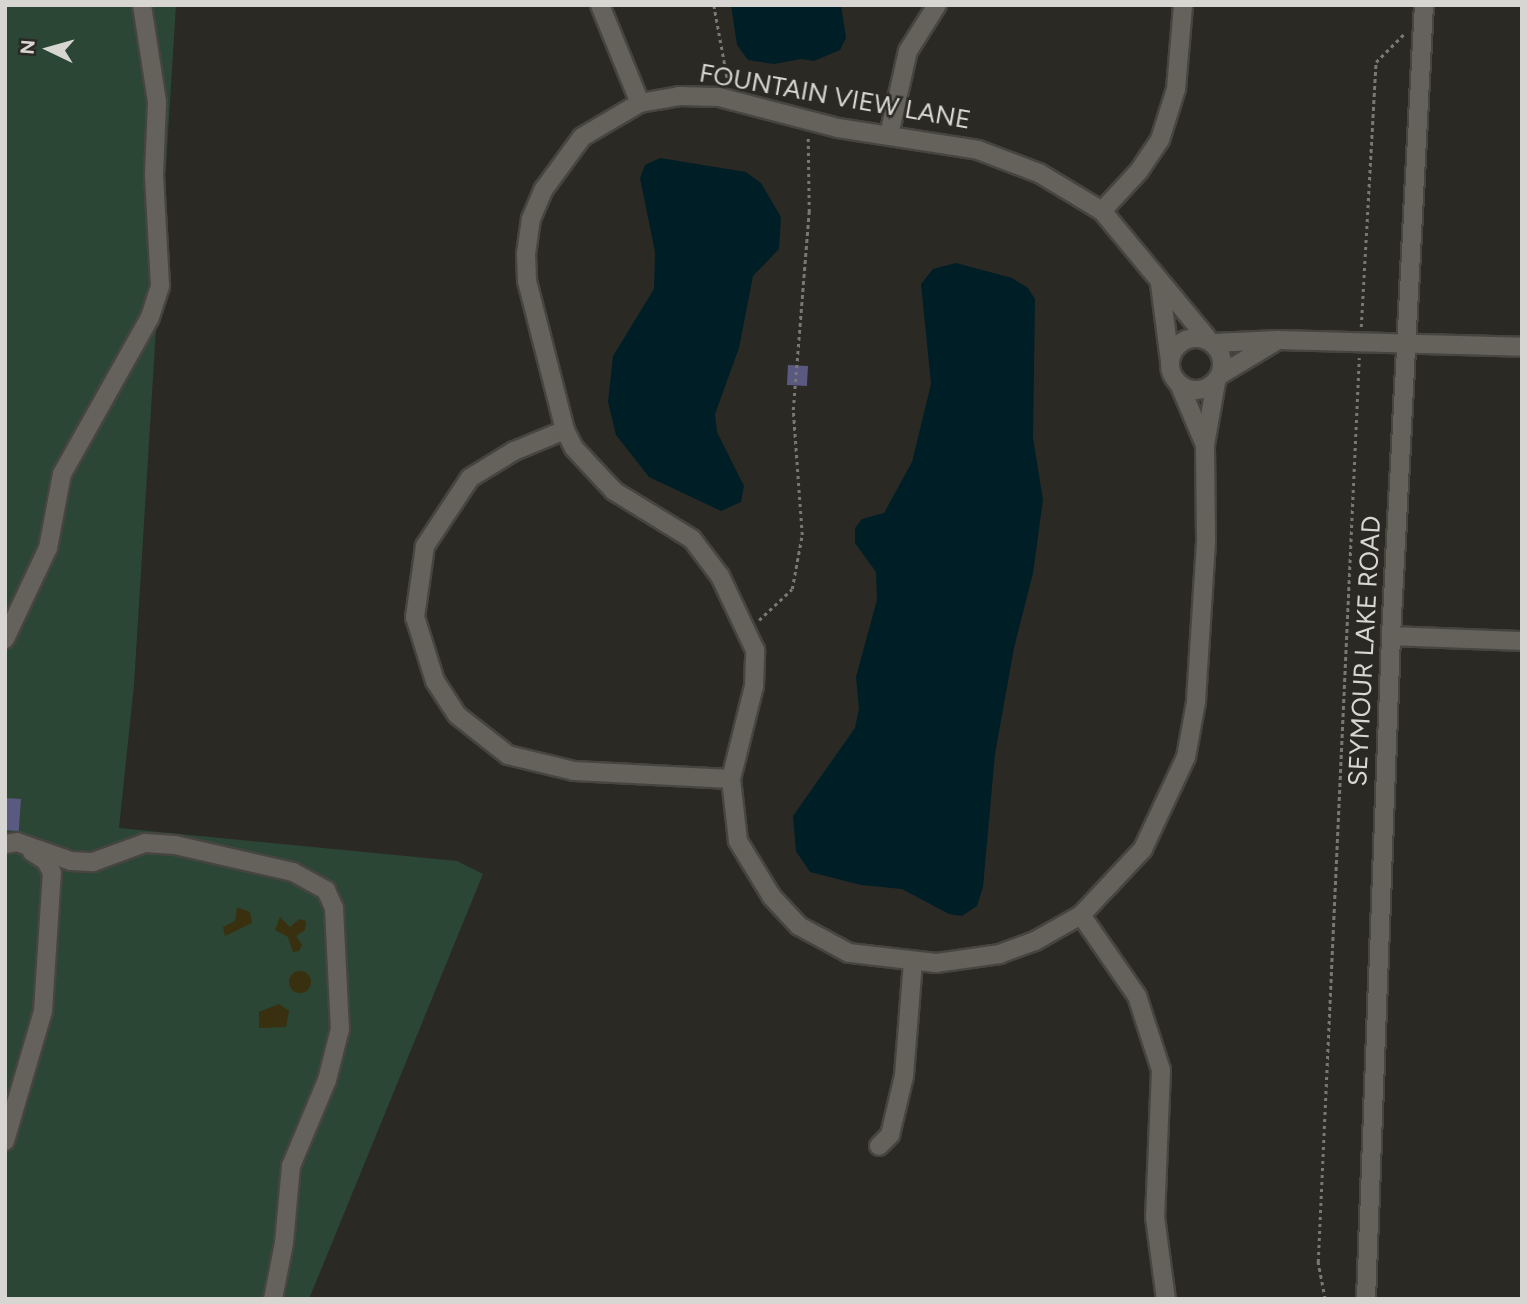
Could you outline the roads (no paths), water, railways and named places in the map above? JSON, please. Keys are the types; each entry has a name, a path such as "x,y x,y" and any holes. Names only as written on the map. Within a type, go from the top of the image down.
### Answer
{"street":[{"path":"5,639 48,548 62,474 150,317 160,286 154,174 157,102 142,5"},
{"path":"600,5 640,103"},
{"path":"889,135 908,51 937,5"},
{"path":"1102,211 1139,171 1160,140 1176,89 1183,5"},
{"name":"SEYMOUR LAKE ROAD","path":"1366,1299 1391,636 1424,5"},
{"name":"FOUNTAIN VIEW LANE","path":"1210,341 1160,284 1143,257 1102,211 1039,173 1002,158 936,141 807,121 726,99 679,96 640,103 582,137 562,159 531,219 527,281 565,430 590,469 614,491 692,539 720,576 746,626 755,650 754,686 731,779 738,841 772,897 799,926 849,953 913,962 1000,954 1034,942 1080,915 1143,849 1186,757 1196,702 1206,555 1205,445 1218,379"},
{"name":"FOUNTAIN VIEW LANE","path":"1160,284 1170,361"},
{"path":"1278,340 1218,379 1194,391 1180,386 1170,361 1180,344 1210,341 1278,340 1360,341 1522,346"},
{"path":"1210,341 1221,354 1218,379"},
{"name":"FOUNTAIN VIEW LANE","path":"1180,386 1205,445"},
{"path":"565,430 488,464 470,478 425,546 415,617 435,681 457,715 508,755 574,771 731,779"},
{"path":"1391,636 1522,641"},
{"path":"5,846 16,842 71,861 93,862 145,843 175,845 293,872 326,890 334,908 340,1029 327,1080 291,1166 284,1243 273,1299"},
{"path":"5,846 35,853 46,861 52,873 43,1011 5,1140"},
{"path":"1080,915 1137,996 1161,1070 1155,1217 1158,1265 1166,1299"},
{"path":"879,1146 890,1135 904,1076 913,962"}],"water":[{"path":"731,5 841,5 846,38 840,50 814,61 801,59 774,64 748,60 737,45"},
{"path":"660,158 746,172 761,183 781,217 779,249 753,276 739,348 715,414 717,432 744,486 741,502 721,511 649,477 616,435 608,402 613,356 654,289 655,252 640,178 645,165"},
{"path":"956,263 1012,278 1028,288 1035,299 1033,438 1043,500 1033,573 1014,648 995,754 983,887 977,906 962,916 949,914 902,889 861,885 810,872 796,851 793,816 855,728 859,709 856,677 877,600 876,572 855,543 855,528 862,519 884,513 912,462 931,384 921,284 933,269"}]}
